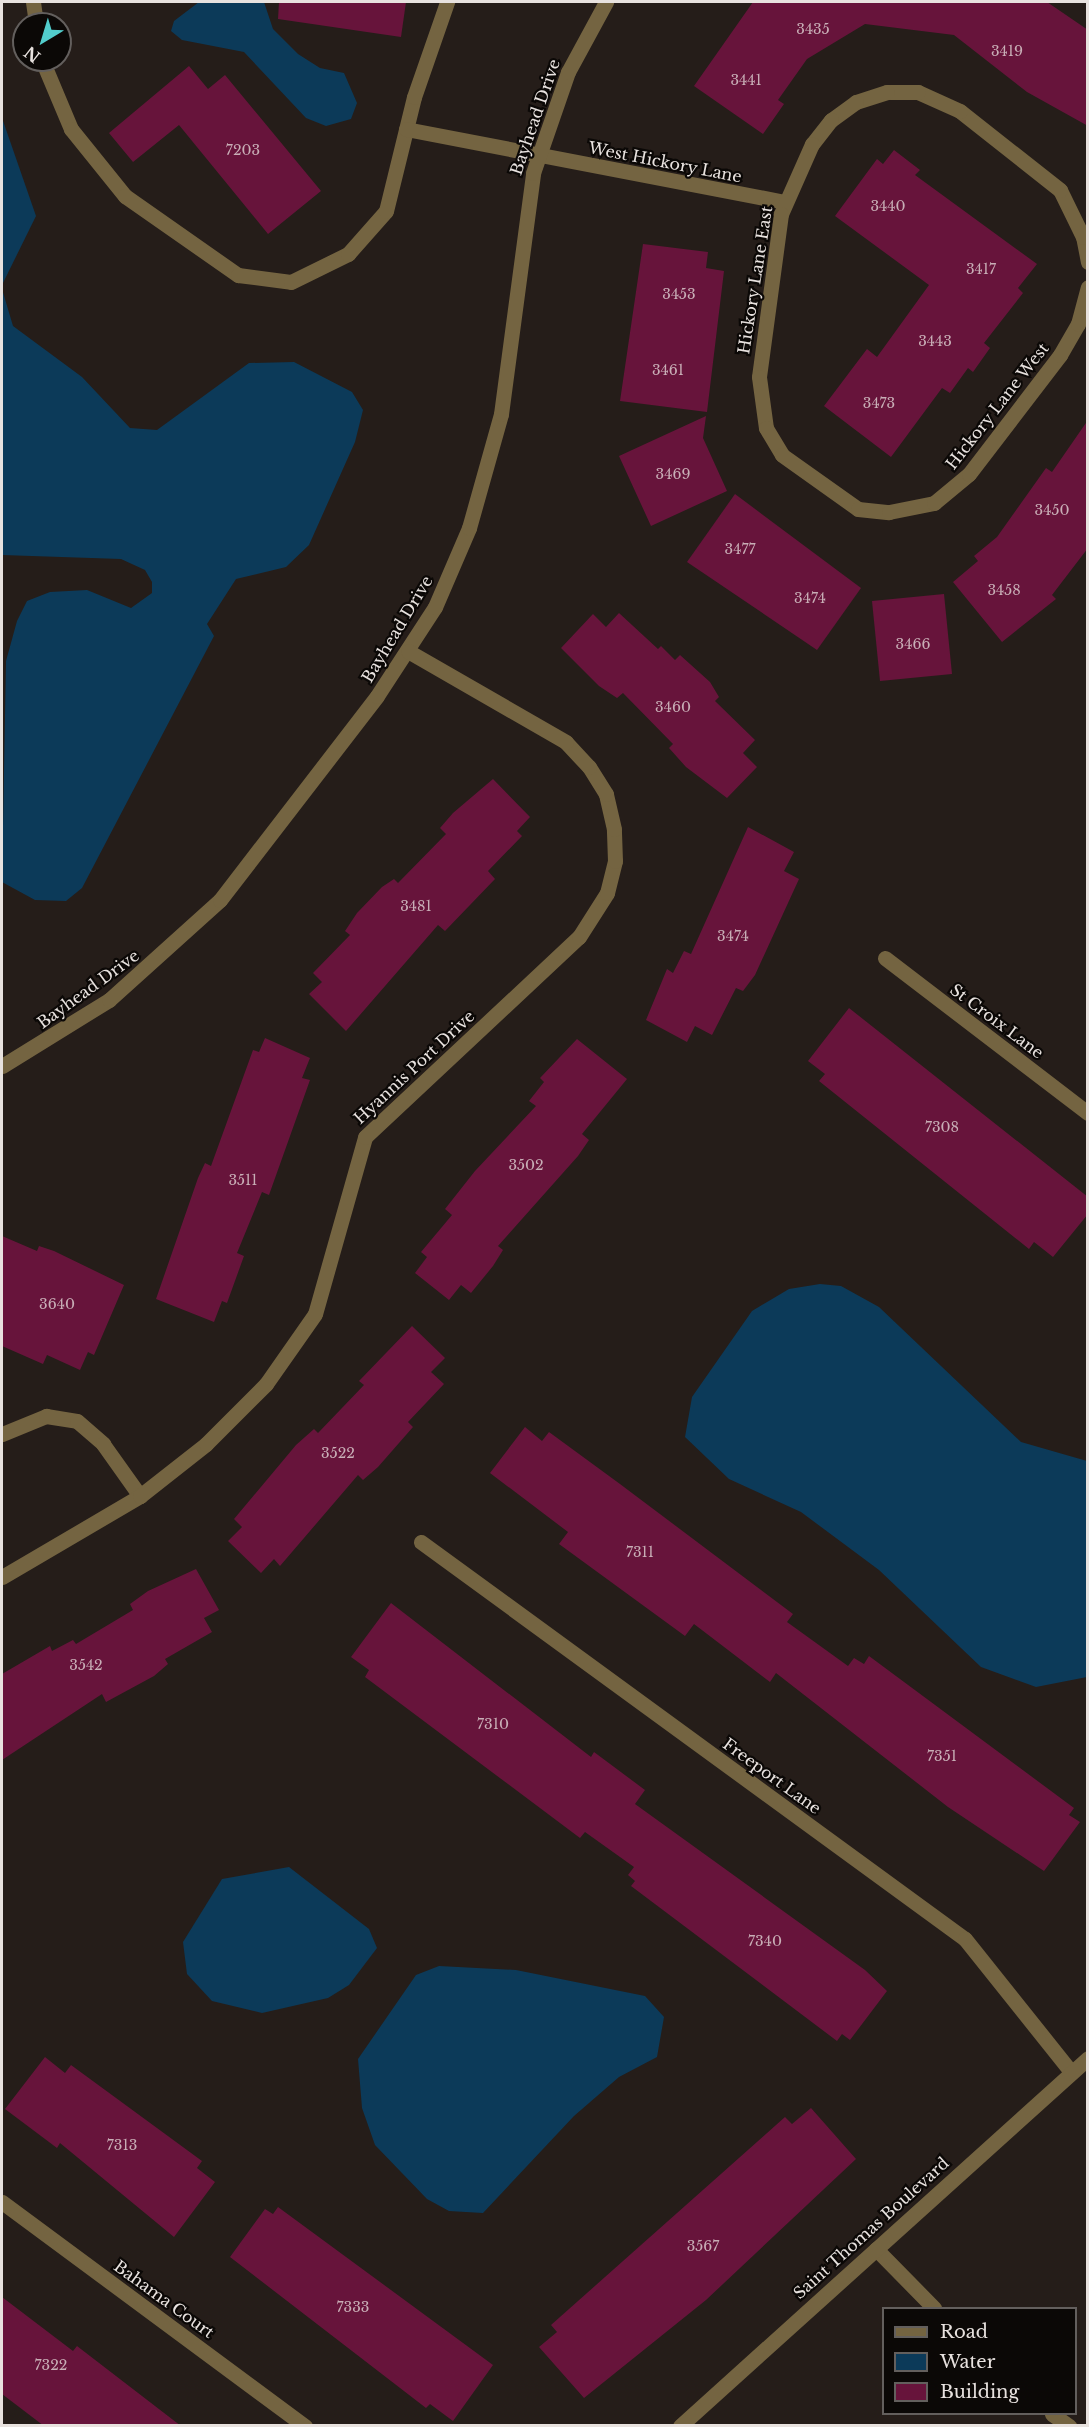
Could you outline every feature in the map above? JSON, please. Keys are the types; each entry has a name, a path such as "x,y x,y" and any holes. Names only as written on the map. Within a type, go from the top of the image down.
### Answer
{"street":[{"path":"47,72 71,129 113,183 166,228 255,282 291,282 310,276 369,236 390,203 406,129 447,2"},
{"name":"Bayhead Drive","path":"2,1066 108,1000 198,924 275,835 408,651 450,576 489,464 508,364 524,216 538,156 575,57 606,2"},
{"name":"Hickory Lane East","path":"831,494 776,447 758,398 785,202 821,130 843,109 870,96 925,94 985,131 1060,190 1083,237 1088,262"},
{"name":"West Hickory Lane","path":"406,129 785,202"},
{"name":"Hickory Lane West","path":"831,494 858,509 889,513 920,508 947,495 1060,355 1078,324 1088,287"},
{"name":"Hyannis Port Drive","path":"2,1577 140,1497 242,1410 306,1328 365,1137 579,937 607,893 615,861 614,829 606,794 589,767 566,742 408,651"},
{"name":"St Croix Lane","path":"885,958 1088,1113"},
{"path":"2,1434 46,1416 77,1421 103,1444 140,1497"},
{"name":"Freeport Lane","path":"421,1542 964,1939 1071,2072"},
{"name":"Saint Thomas Boulevard","path":"680,2426 1088,2058"},
{"name":"Bahama Court","path":"2,2202 305,2426"},
{"path":"876,2249 933,2307"},
{"path":"1053,2415 1069,2426"}],"water":[{"path":"199,2 264,2 273,29 298,54 320,68 344,73 357,103 351,119 326,126 306,118 244,52 182,40 171,31 174,21"},
{"path":"2,118 36,216 2,285"},
{"path":"2,289 13,326 82,377 130,428 157,430 249,363 294,362 352,392 363,410 355,442 309,545 286,567 236,579 207,624 214,636 82,888 66,901 35,900 2,882 6,661 17,621 27,601 50,592 87,590 131,608 152,593 152,582 145,570 121,559 2,555"},
{"path":"820,1284 841,1286 879,1307 1021,1442 1087,1461 1087,1677 1036,1687 981,1667 879,1570 801,1512 729,1479 685,1437 692,1397 752,1311 789,1289"},
{"path":"289,1867 369,1929 377,1948 349,1985 328,1998 262,2013 212,2001 187,1974 183,1942 222,1879"},
{"path":"439,1966 516,1970 645,1996 664,2017 657,2057 619,2077 574,2116 483,2213 449,2211 427,2199 375,2145 362,2108 358,2059 416,1975"}],"building":[{"path":"279,2 406,2 401,37 278,19"},
{"path":"753,2 1047,2 1088,30 1088,126 1027,92 954,35 865,24 807,59 778,100 784,104 763,134 694,86"},
{"path":"189,66 208,89 225,75 321,191 268,234 179,125 133,162 109,133"},
{"path":"894,150 920,170 915,175 1037,264 1018,288 1023,293 984,343 990,348 973,372 968,368 950,393 942,388 891,457 824,406 867,349 877,357 929,285 835,216 877,159 883,164"},
{"path":"643,244 708,252 706,268 724,271 707,412 620,401"},
{"path":"706,416 703,438 727,491 651,526 619,456"},
{"path":"1088,420 1088,548 1052,595 1056,599 1002,642 953,582 978,561 974,556 997,537 1046,468 1052,472"},
{"path":"735,494 861,588 817,650 687,562"},
{"path":"944,594 952,674 880,681 872,601"},
{"path":"619,613 658,649 661,646 675,660 680,655 710,682 719,697 715,701 755,740 743,753 757,767 727,798 686,767 669,748 673,744 623,693 617,698 599,686 561,648 593,614 606,627"},
{"path":"493,779 530,817 517,831 522,836 488,871 495,879 445,931 438,925 346,1031 309,994 322,982 313,973 350,935 345,931 357,913 382,887 394,879 398,883 446,834 440,828 453,813"},
{"path":"748,827 794,852 784,871 799,879 755,975 743,991 736,988 712,1035 695,1026 687,1042 646,1020 667,969 673,973 684,951 691,954"},
{"path":"849,1008 1088,1197 1088,1214 1053,1257 1034,1242 1029,1249 819,1081 825,1074 808,1061"},
{"path":"265,1038 310,1058 302,1078 310,1080 269,1195 262,1192 237,1253 244,1256 227,1303 222,1301 214,1322 156,1299 198,1178 205,1163 211,1166 253,1050 259,1052"},
{"path":"577,1039 627,1079 582,1134 589,1140 578,1156 498,1246 503,1250 493,1266 471,1293 461,1285 449,1300 415,1273 427,1257 421,1252 452,1215 445,1209 475,1171 536,1106 529,1101 544,1082 540,1078"},
{"path":"2,1236 37,1251 39,1246 54,1251 124,1285 94,1355 88,1352 80,1370 47,1355 43,1364 2,1346"},
{"path":"412,1326 445,1358 431,1372 444,1384 408,1422 413,1427 378,1467 363,1480 358,1475 280,1566 274,1559 261,1573 228,1541 242,1527 234,1519 296,1445 314,1429 318,1433 364,1385 359,1381"},
{"path":"525,1427 542,1441 549,1432 620,1484 793,1614 787,1622 848,1666 854,1658 864,1664 869,1656 1074,1808 1069,1815 1080,1822 1044,1871 948,1807 776,1673 770,1682 694,1624 685,1636 559,1544 568,1532 490,1473"},
{"path":"196,1569 219,1610 204,1618 212,1632 165,1659 168,1664 154,1676 106,1702 102,1694 2,1760 2,1674 50,1646 52,1651 73,1640 76,1644 133,1610 130,1604 148,1591"},
{"path":"391,1603 591,1757 594,1752 645,1790 635,1804 865,1970 887,1991 850,2040 842,2034 837,2041 631,1886 635,1881 628,1875 634,1867 585,1832 580,1838 365,1677 369,1670 351,1657"},
{"path":"45,2057 65,2073 71,2065 202,2161 197,2168 215,2182 174,2237 60,2143 57,2148 5,2109"},
{"path":"811,2108 856,2159 706,2300 584,2398 539,2347 557,2332 551,2325 785,2117 792,2124"},
{"path":"278,2207 493,2365 453,2421 430,2404 426,2408 230,2257 265,2209 273,2214"},
{"path":"2,2297 73,2351 77,2346 181,2426 44,2426 2,2394"}]}
